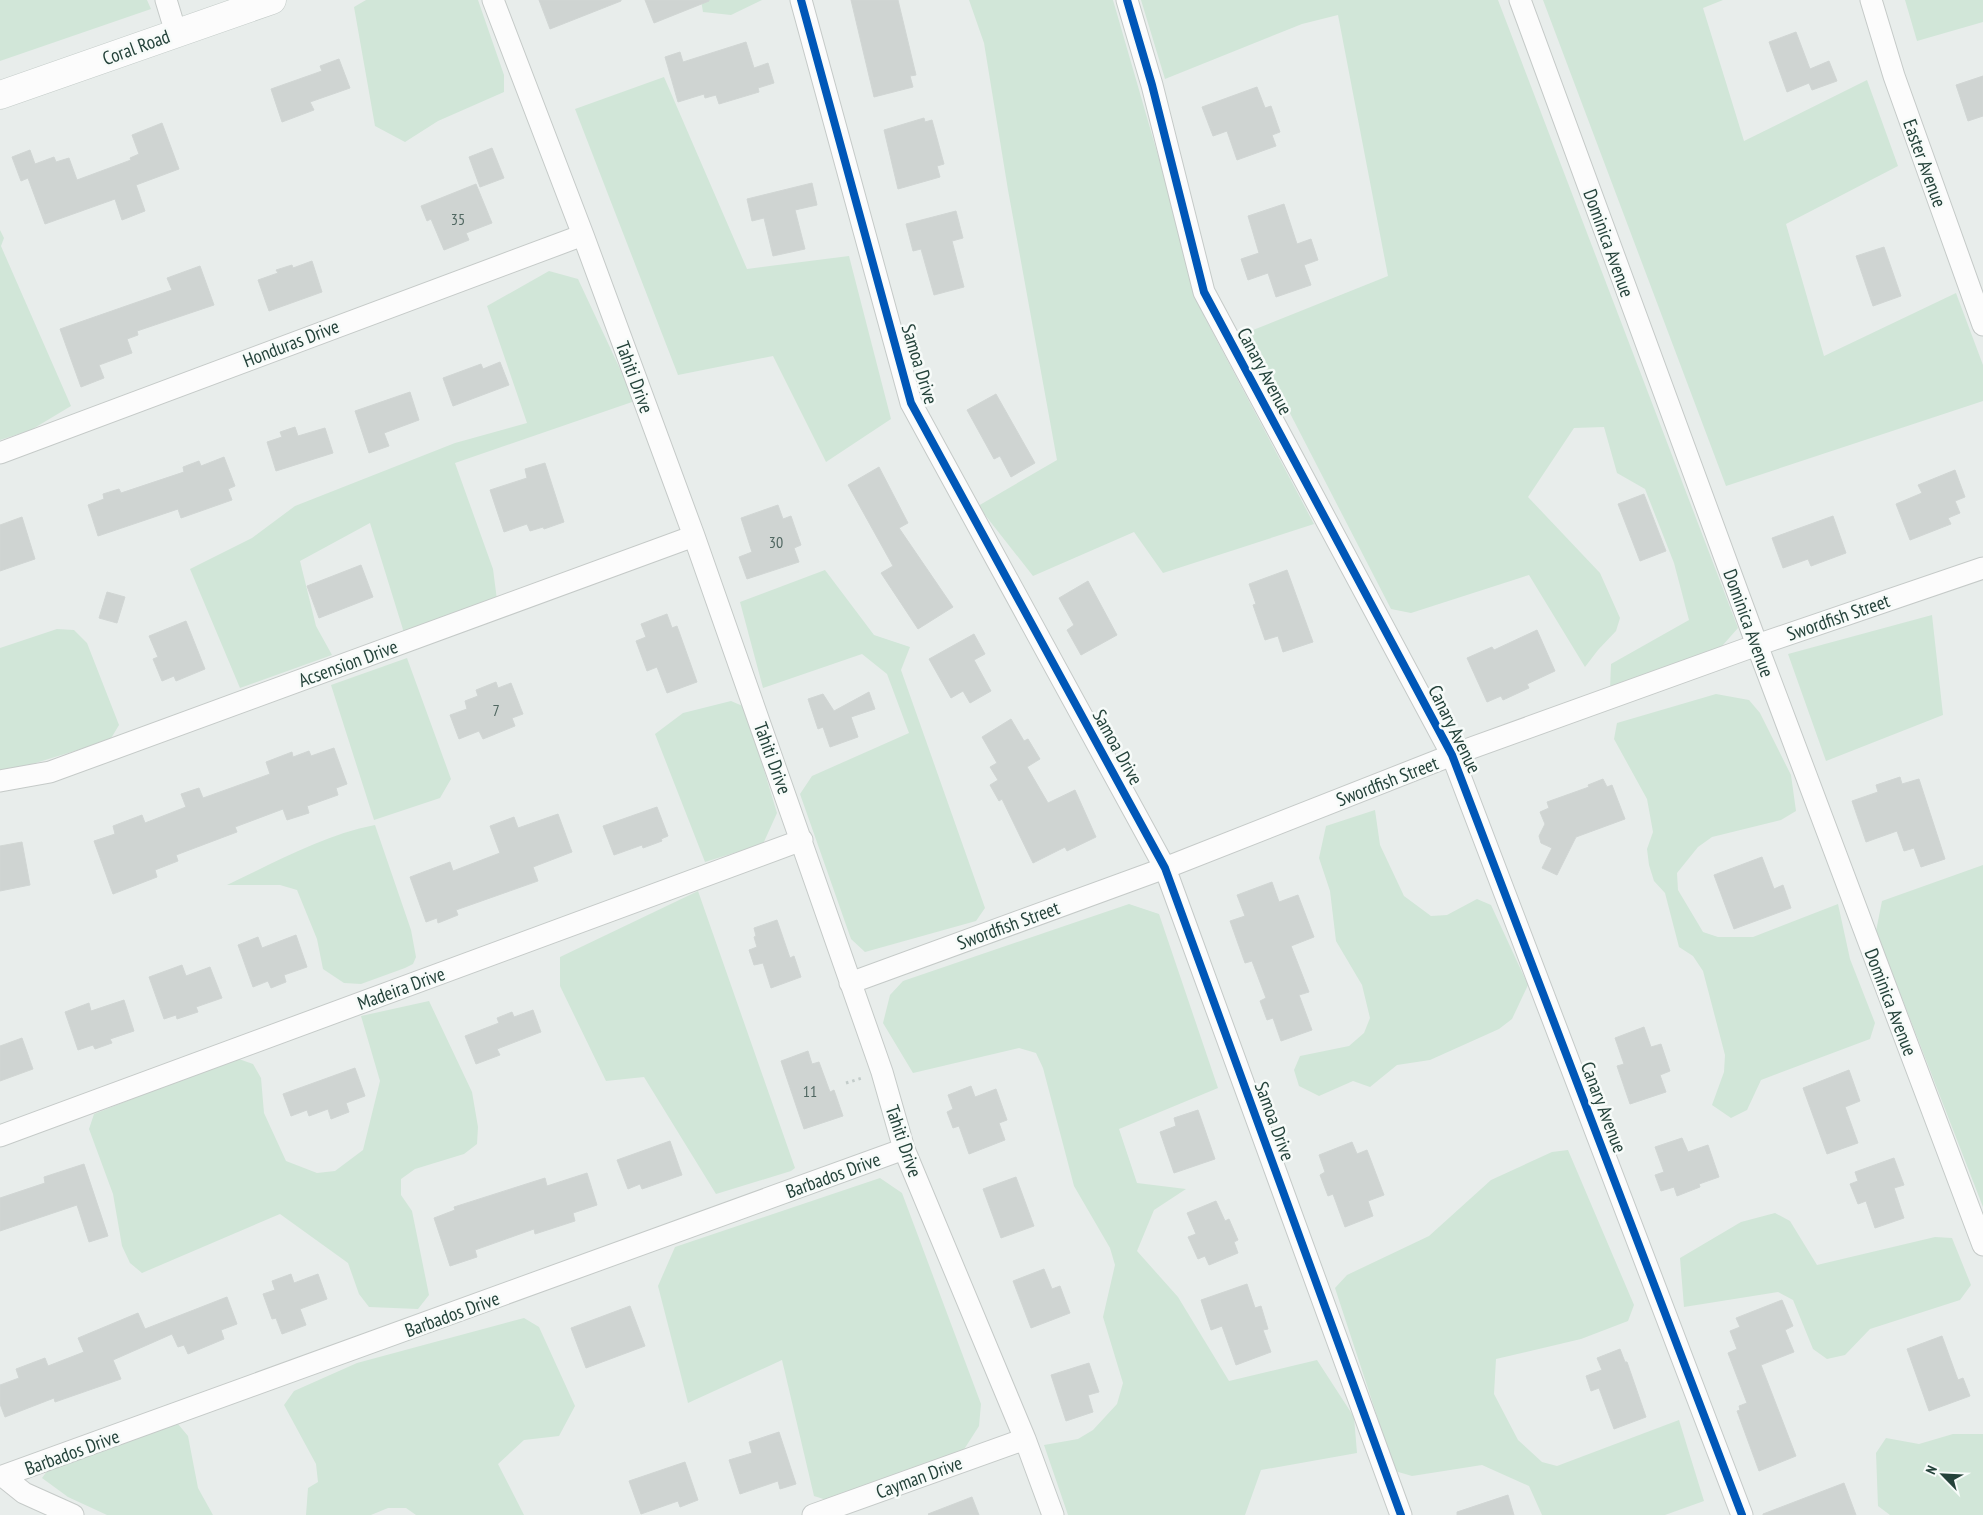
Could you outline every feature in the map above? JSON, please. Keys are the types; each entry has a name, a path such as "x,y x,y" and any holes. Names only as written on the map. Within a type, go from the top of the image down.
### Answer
{"street":[{"path":"166,0 176,32"},
{"name":"Coral Road","path":"0,95 272,0"},
{"name":"Tahiti Drive","path":"493,0 583,234 694,536 882,1072 904,1149 1025,1439 1053,1515"},
{"name":"Samoa Drive","path":"801,0 912,403 1165,868 1401,1515"},
{"name":"Canary Avenue","path":"1127,0 1152,85 1204,292 1452,755 1742,1515"},
{"name":"Dominica Avenue","path":"1520,0 1756,645 1983,1245"},
{"name":"Easter Avenue","path":"1871,0 1894,76 1983,325"},
{"name":"Honduras Drive","path":"0,453 583,234"},
{"name":"Acsension Drive","path":"0,781 50,772 694,536"},
{"name":"Swordfish Street","path":"850,983 1165,868 1452,755 1756,645 1983,568"},
{"name":"Madeira Drive","path":"0,1136 802,840"},
{"name":"Barbados Drive","path":"2,1477 904,1149"},
{"name":"Cayman Drive","path":"813,1515 1025,1439"},
{"path":"2,1477 24,1493 73,1515"}],"green space":[{"path":"0,0 147,0 151,9 0,61"},
{"path":"366,0 478,0 504,75 504,92 438,121 405,142 375,126 354,7"},
{"path":"701,0 762,0 731,15 703,12"},
{"path":"969,0 1113,0 1205,318 1314,524 1163,573 1134,532 1033,576 978,506 1057,460 1008,190 984,43"},
{"path":"1141,0 1498,0 1738,628 1715,654 1610,690 1611,664 1689,620 1674,563 1645,489 1617,473 1604,427 1574,428 1528,497 1600,573 1620,618 1616,631 1585,667 1529,575 1411,613 1391,609 1248,332 1388,276 1338,15 1302,24 1165,79"},
{"path":"1543,0 1723,0 1703,8 1744,141 1867,80 1898,166 1786,224 1824,356 1956,293 1983,365 1983,401 1726,486"},
{"path":"1905,0 1983,0 1983,22 1917,41"},
{"path":"664,77 747,269 849,256 891,419 826,462 773,356 678,375 575,109"},
{"path":"0,230 4,238 1,246 71,406 31,430 0,440"},
{"path":"549,271 578,279 635,401 455,463 493,569 497,600 405,636 370,523 300,561 316,626 332,655 240,688 190,569 252,538 295,506 455,443 527,423 487,306"},
{"path":"825,570 874,635 910,647 901,670 985,908 976,921 865,952 851,939 800,794 812,776 909,733 887,674 862,654 763,688 740,602"},
{"path":"1932,615 1943,715 1826,761 1788,654"},
{"path":"57,629 74,630 87,643 119,725 110,740 26,766 0,770 0,648"},
{"path":"407,658 451,779 440,798 374,820 331,685"},
{"path":"1716,694 1749,700 1760,713 1791,775 1796,811 1781,820 1712,837 1698,847 1677,873 1678,890 1703,932 1718,937 1753,937 1838,904 1850,959 1875,1023 1870,1039 1761,1080 1747,1110 1731,1118 1712,1105 1724,1072 1725,1055 1703,971 1693,956 1679,947 1665,893 1654,881 1649,865 1647,849 1653,832 1647,799 1614,739 1617,723"},
{"path":"731,701 745,707 777,813 763,844 705,862 655,734 683,713"},
{"path":"1375,810 1380,845 1404,896 1431,916 1447,915 1477,899 1491,905 1528,985 1512,1019 1499,1029 1430,1060 1397,1065 1370,1087 1353,1081 1319,1096 1299,1086 1294,1070 1300,1056 1349,1046 1364,1033 1370,1018 1362,985 1336,941 1330,891 1319,858 1326,826"},
{"path":"375,825 411,930 416,957 413,964 405,968 361,984 344,983 323,969 317,939 297,890 280,885 227,885 318,843"},
{"path":"1983,865 1983,1207 1876,931 1882,901"},
{"path":"698,891 795,1168 791,1171 716,1194 644,1077 606,1081 560,986 560,957"},
{"path":"1129,904 1159,914 1218,1088 1119,1129 1137,1183 1186,1189 1154,1210 1137,1251 1178,1297 1229,1381 1317,1360 1354,1417 1357,1453 1261,1470 1245,1515 1068,1515 1044,1445 1078,1439 1093,1430 1117,1404 1123,1383 1103,1317 1115,1265 1110,1248 1074,1186 1043,1068 1036,1053 1019,1048 913,1073 883,1023 890,995 903,981"},
{"path":"429,1001 472,1092 478,1127 477,1144 464,1154 415,1169 401,1179 401,1195 412,1211 429,1295 418,1309 369,1307 359,1294 348,1263 280,1214 142,1273 130,1263 122,1246 113,1194 89,1129 94,1114 236,1058 253,1064 261,1078 264,1113 286,1161 317,1173 335,1171 363,1150 380,1081 361,1016"},
{"path":"1568,1150 1634,1305 1628,1321 1581,1339 1496,1359 1494,1394 1518,1440 1542,1462 1557,1466 1679,1420 1704,1501 1665,1515 1542,1515 1529,1486 1482,1465 1412,1476 1395,1471 1335,1288 1347,1275 1429,1236 1491,1180 1552,1152"},
{"path":"880,1178 902,1193 981,1404 979,1426 963,1451 833,1502 814,1496 782,1360 688,1403 658,1286 675,1247"},
{"path":"1775,1213 1790,1221 1817,1265 1935,1237 1952,1238 1971,1285 1960,1300 1870,1329 1845,1355 1827,1359 1813,1349 1793,1300 1778,1292 1684,1307 1680,1258 1741,1222"},
{"path":"524,1318 539,1327 575,1406 559,1436 524,1440 498,1464 524,1515 416,1515 406,1508 388,1508 371,1515 306,1515 308,1488 318,1482 316,1464 284,1405 294,1391 357,1363"},
{"path":"178,1424 188,1436 198,1488 213,1515 107,1515 68,1497 42,1478 63,1449"},
{"path":"1953,1434 1983,1434 1983,1515 1890,1515 1878,1506 1876,1453 1886,1438 1919,1444"}],"building":[{"path":"539,0 621,0 621,1 550,29"},
{"path":"645,0 709,0 709,1 654,23"},
{"path":"851,0 898,0 916,75 910,76 913,87 874,97"},
{"path":"1796,32 1810,69 1829,61 1837,81 1812,90 1809,83 1787,92 1769,42"},
{"path":"746,42 754,68 768,63 774,83 758,88 759,92 719,104 716,95 705,98 704,94 678,102 665,57 680,52 683,62"},
{"path":"339,59 350,88 310,102 314,110 282,122 271,89 322,71 320,66"},
{"path":"1983,76 1983,116 1968,121 1956,85"},
{"path":"1257,87 1265,108 1271,106 1280,132 1272,135 1276,146 1237,160 1227,131 1213,136 1202,107"},
{"path":"924,118 925,122 932,120 944,164 937,166 940,177 898,189 884,130"},
{"path":"162,123 179,169 136,185 145,211 122,220 115,199 45,224 28,178 21,181 12,157 30,150 35,164 54,157 56,162 69,158 77,180 131,160 130,158 139,154 132,135"},
{"path":"492,148 504,178 480,187 469,157"},
{"path":"812,183 817,205 795,210 805,249 773,256 764,218 752,221 747,199"},
{"path":"476,184 492,223 466,233 469,240 444,250 431,219 427,221 421,206"},
{"path":"1284,204 1297,244 1311,239 1318,260 1304,265 1311,285 1276,297 1268,273 1248,280 1241,259 1259,253 1248,216"},
{"path":"956,211 963,238 952,241 964,287 934,295 921,249 913,251 906,224"},
{"path":"1884,247 1901,296 1873,306 1856,256"},
{"path":"312,261 322,292 269,311 258,280 278,273 276,270 292,265 293,268"},
{"path":"200,266 214,305 137,331 138,335 127,339 132,353 99,365 104,378 81,387 60,329 172,290 167,278"},
{"path":"500,362 509,385 453,406 443,378 481,364 483,369"},
{"path":"410,392 419,420 384,433 389,446 369,453 355,411"},
{"path":"996,394 1035,463 1011,477 1000,456 994,459 967,410"},
{"path":"295,427 298,436 325,428 333,453 276,471 267,442 282,437 280,432"},
{"path":"224,457 235,486 228,489 232,500 181,518 178,509 98,536 88,505 104,499 103,494 119,489 121,493 184,472 183,467 199,461 201,466"},
{"path":"545,463 564,522 544,529 543,527 530,531 527,524 504,532 490,490 527,478 525,469"},
{"path":"879,467 908,523 899,528 953,607 918,629 881,573 893,566 848,485"},
{"path":"1955,470 1965,497 1955,501 1960,513 1948,518 1951,524 1910,540 1896,504 1922,493 1918,485"},
{"path":"1644,494 1666,551 1640,561 1618,504"},
{"path":"778,505 783,519 791,516 801,545 794,548 799,562 747,579 739,557 752,552 741,518"},
{"path":"1833,516 1846,553 1811,566 1808,559 1783,568 1772,538"},
{"path":"22,517 35,559 0,571 0,525"},
{"path":"361,565 373,597 319,618 307,586"},
{"path":"1287,570 1313,642 1283,652 1278,636 1265,640 1253,605 1256,604 1249,584"},
{"path":"1088,581 1117,635 1081,655 1067,630 1074,625 1059,598"},
{"path":"107,592 125,597 117,623 99,618"},
{"path":"667,614 672,628 677,626 697,682 667,693 657,667 647,671 636,641 646,637 641,624"},
{"path":"186,621 205,669 176,681 174,676 162,681 153,659 158,657 149,636"},
{"path":"1537,630 1555,671 1527,684 1529,688 1503,700 1501,696 1487,702 1467,658 1492,647 1494,650"},
{"path":"974,634 985,654 974,660 991,691 970,703 963,691 951,698 929,659"},
{"path":"496,682 498,688 511,683 523,714 512,718 515,726 483,739 479,731 459,739 450,715 467,709 465,701 478,696 476,690"},
{"path":"869,692 875,709 851,717 858,737 830,747 823,727 818,729 808,699 823,694 834,711"},
{"path":"1011,719 1024,741 1028,739 1040,759 1027,767 1048,803 1075,790 1096,837 1067,851 1065,847 1033,863 1002,799 999,801 990,785 998,780 990,767 997,763 982,737"},
{"path":"334,748 347,784 336,788 338,795 307,806 309,813 287,820 283,809 235,827 237,832 176,855 178,861 155,870 157,877 113,894 94,841 115,834 113,826 142,815 145,823 186,807 181,794 199,788 203,798 270,774 266,762 292,752 293,757 309,751 311,756"},
{"path":"1900,777 1902,784 1919,779 1945,859 1921,867 1914,848 1904,851 1897,831 1866,842 1852,801 1878,792 1876,785"},
{"path":"1603,779 1607,787 1612,785 1625,819 1576,837 1557,875 1542,868 1552,848 1541,843 1539,836 1545,824 1540,812 1549,808 1547,802 1589,787 1588,785"},
{"path":"657,807 668,836 661,839 662,841 643,848 642,845 614,855 603,826"},
{"path":"558,814 572,852 533,867 538,881 456,910 458,915 438,923 437,918 426,922 410,877 450,862 453,871 500,853 490,826 514,817 518,828"},
{"path":"22,842 30,885 0,891 0,846"},
{"path":"1762,857 1774,889 1783,885 1791,908 1734,929 1714,875"},
{"path":"1272,882 1279,902 1298,895 1314,937 1291,946 1309,992 1299,995 1312,1030 1281,1041 1273,1018 1267,1020 1260,1001 1266,998 1252,961 1245,963 1230,921 1245,916 1237,895"},
{"path":"777,920 790,958 794,956 801,977 771,988 763,963 754,965 749,950 757,947 754,928"},
{"path":"296,935 307,967 284,975 286,982 271,988 268,981 253,987 238,945 258,937 262,948"},
{"path":"182,965 186,976 210,967 222,998 196,1007 198,1012 177,1019 176,1015 164,1019 149,977"},
{"path":"124,1000 134,1031 110,1039 112,1043 95,1049 93,1045 78,1050 65,1012 89,1003 91,1011"},
{"path":"533,1010 541,1032 497,1049 500,1055 476,1064 465,1036 499,1023 497,1018 512,1012 514,1017"},
{"path":"1644,1027 1651,1047 1661,1044 1670,1071 1660,1075 1666,1092 1630,1104 1617,1066 1624,1064 1615,1038"},
{"path":"22,1038 33,1069 0,1081 0,1046"},
{"path":"808,1051 812,1064 819,1062 830,1092 834,1090 843,1116 804,1129 781,1061"},
{"path":"355,1068 365,1096 346,1103 349,1112 331,1119 328,1109 309,1116 307,1110 291,1116 283,1094"},
{"path":"1849,1070 1860,1101 1845,1107 1858,1143 1827,1154 1803,1088"},
{"path":"971,1086 975,1097 996,1089 1007,1120 999,1123 1005,1140 969,1154 959,1126 953,1128 947,1112 953,1109 948,1095"},
{"path":"1198,1110 1215,1159 1174,1173 1160,1132 1176,1126 1174,1118"},
{"path":"1682,1138 1688,1152 1708,1145 1719,1177 1699,1184 1700,1187 1677,1196 1674,1187 1661,1191 1655,1175 1664,1172 1655,1147"},
{"path":"670,1141 682,1175 642,1189 640,1184 628,1189 617,1160"},
{"path":"1352,1142 1357,1154 1367,1150 1384,1195 1368,1201 1373,1216 1345,1227 1333,1194 1328,1196 1320,1175 1325,1172 1319,1155"},
{"path":"1894,1158 1904,1185 1894,1188 1904,1218 1875,1228 1866,1201 1858,1204 1850,1184 1858,1181 1855,1172"},
{"path":"84,1164 108,1236 89,1242 77,1205 0,1231 0,1198 45,1183 44,1177"},
{"path":"587,1173 597,1205 573,1213 575,1221 535,1234 534,1229 475,1250 477,1257 450,1266 434,1218 455,1210 454,1207 545,1178 547,1186"},
{"path":"1016,1177 1034,1226 1001,1238 983,1189"},
{"path":"1216,1201 1225,1221 1229,1219 1238,1240 1234,1242 1238,1253 1209,1265 1205,1256 1198,1259 1188,1237 1196,1234 1187,1213"},
{"path":"1044,1269 1052,1289 1060,1286 1070,1313 1031,1328 1013,1281"},
{"path":"291,1274 294,1283 318,1274 327,1299 300,1309 306,1325 282,1334 276,1318 272,1319 263,1294 275,1290 272,1281"},
{"path":"1247,1284 1255,1308 1261,1306 1268,1329 1263,1330 1271,1352 1236,1365 1222,1326 1211,1330 1201,1300"},
{"path":"227,1297 237,1324 221,1330 224,1339 188,1354 184,1345 178,1347 172,1334 113,1360 121,1379 55,1402 54,1398 5,1417 0,1404 0,1385 19,1378 16,1369 45,1358 48,1366 84,1352 78,1338 138,1313 145,1329"},
{"path":"1782,1300 1793,1326 1785,1330 1794,1352 1761,1365 1796,1456 1759,1471 1737,1411 1740,1410 1739,1406 1747,1403 1728,1353 1737,1349 1730,1331 1740,1327 1736,1318"},
{"path":"630,1306 645,1346 586,1368 571,1328"},
{"path":"1942,1336 1958,1380 1963,1378 1970,1396 1929,1411 1907,1349"},
{"path":"1620,1349 1625,1362 1627,1362 1646,1417 1614,1429 1599,1388 1591,1391 1586,1376 1602,1370 1597,1358"},
{"path":"1089,1363 1099,1392 1088,1395 1093,1412 1066,1421 1051,1375"},
{"path":"779,1432 796,1484 780,1489 778,1481 740,1494 729,1460 752,1453 749,1442"},
{"path":"685,1462 698,1500 680,1507 678,1501 641,1514 629,1481"},
{"path":"1844,1483 1856,1515 1763,1515 1763,1514"},
{"path":"1508,1495 1514,1515 1457,1515 1457,1512"},
{"path":"972,1497 979,1515 928,1514"}],"cycle path":[{"path":"801,0 911,403 1165,868 1401,1515"},
{"path":"1127,0 1152,85 1204,292 1452,755 1742,1515"}]}
